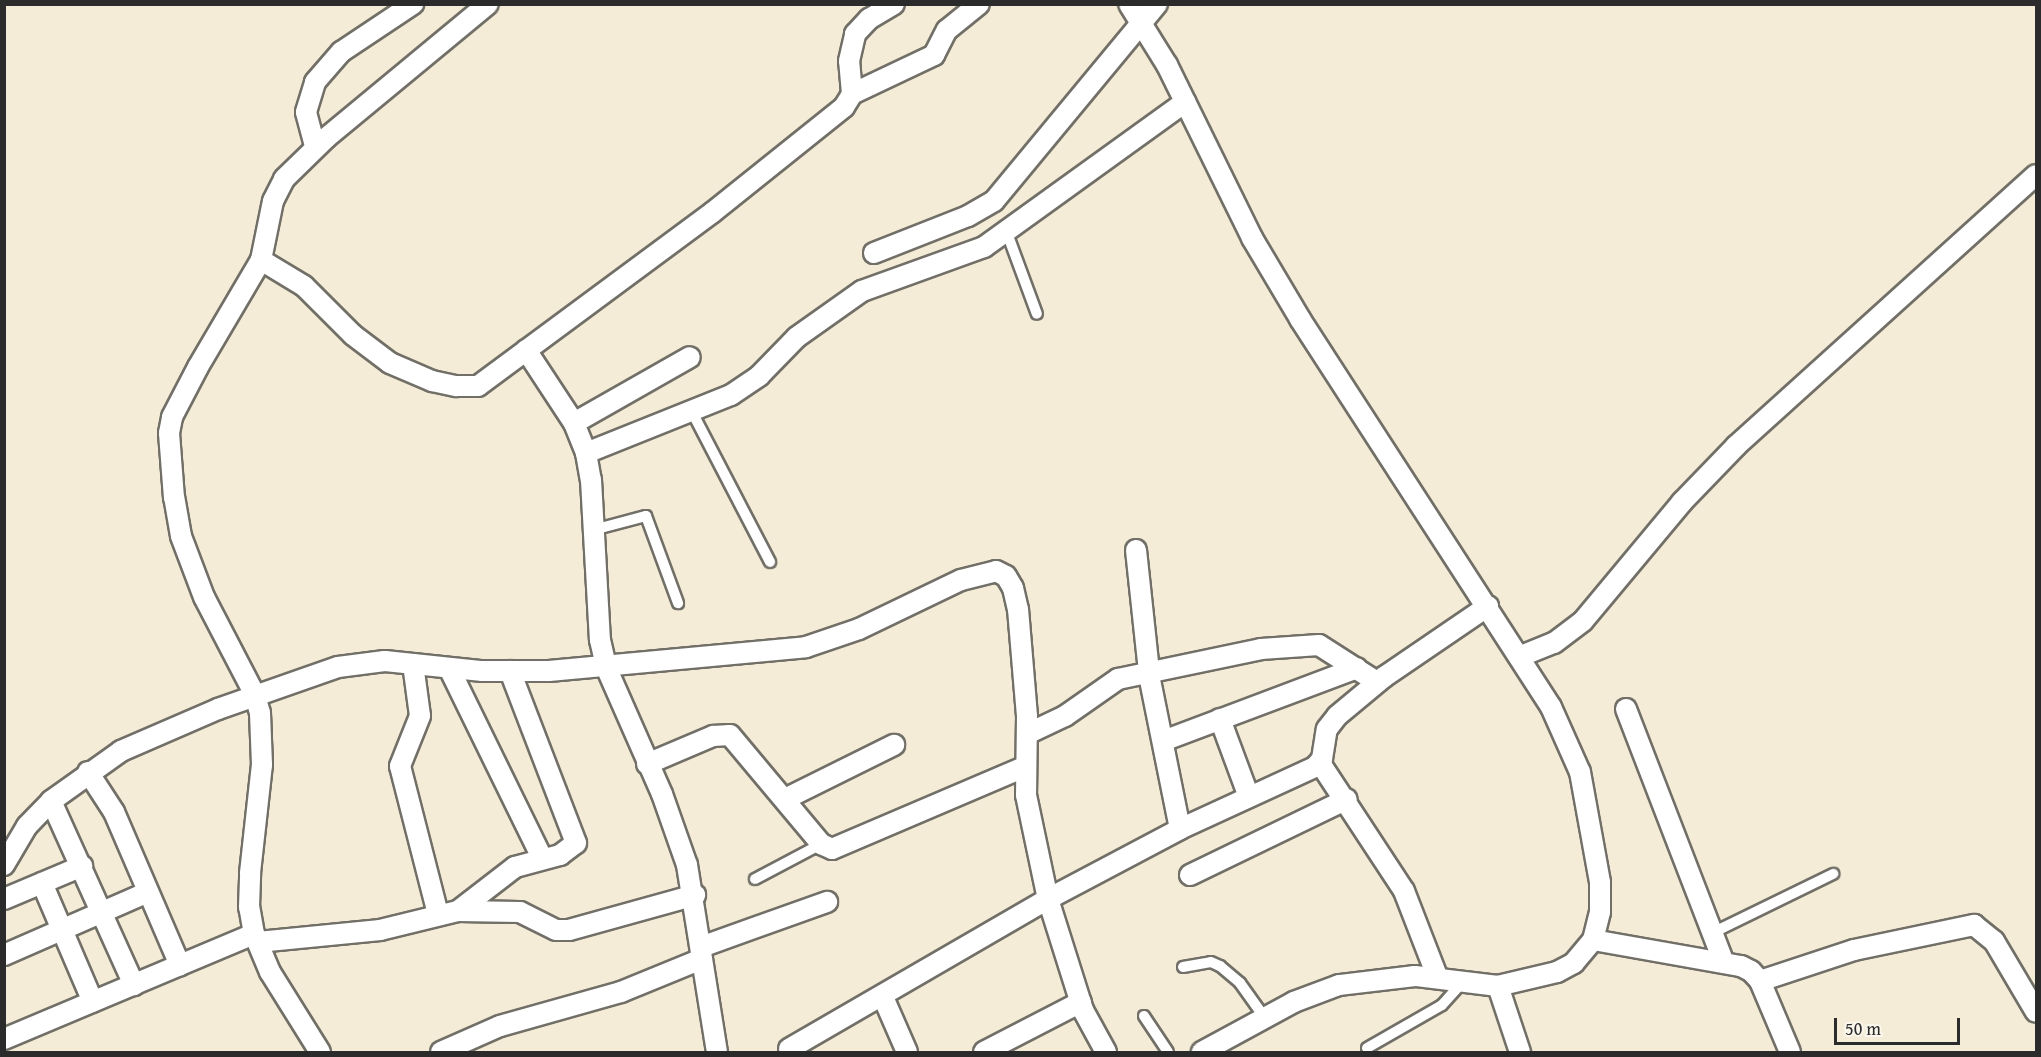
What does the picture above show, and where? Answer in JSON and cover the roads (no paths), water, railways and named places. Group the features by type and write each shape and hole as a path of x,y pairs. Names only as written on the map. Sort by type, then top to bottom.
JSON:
{"street":[{"path":"315,146 306,112 315,82 341,52 413,4"},
{"path":"852,94 849,61 855,34 869,19 894,4"},
{"path":"261,260 304,286 370,350 432,381 478,386 712,212 844,106 852,94 934,55 947,30 979,4"},
{"path":"1129,4 1185,102 1252,238 1300,319 1521,656 1569,742 1581,772 1600,882 1600,912 1593,940 1575,963 1557,972 1498,986 1437,976 1339,985 1265,1018 1202,1053"},
{"path":"874,253 968,216 994,201 1073,102 1142,26 1156,4"},
{"path":"320,1053 270,972 256,938 249,907 250,873 262,765 255,695 191,564 181,536 169,455 172,417 261,260 273,201 284,179 315,146 479,7"},
{"path":"586,453 692,412 750,383 797,337 862,291 896,276 960,258 1007,233 1185,102"},
{"path":"1521,656 1554,643 1583,621 1682,502 1736,446 2037,174"},
{"path":"526,350 574,423 586,453 597,615 606,667 675,827 694,895 717,1053"},
{"path":"574,423 690,357"},
{"path":"1136,549 1149,670 1180,829"},
{"path":"4,865 27,826 51,801 88,772 156,734 255,695 338,667 385,661 449,668 510,671 606,667 806,647 859,629 961,580 996,571 1006,576 1013,588 1018,609 1027,734 1024,767 1026,795 1048,899 1081,1002 1106,1053"},
{"path":"1320,763 1329,725 1377,682 1488,606"},
{"path":"1027,734 1065,716 1103,686 1149,670 1306,644 1332,651 1377,682"},
{"path":"413,664 420,716 400,766 438,914"},
{"path":"449,668 542,858"},
{"path":"1163,741 1357,668"},
{"path":"458,911 515,867 573,849 576,837 510,671"},
{"path":"1626,710 1724,963"},
{"path":"1220,719 1249,797"},
{"path":"647,764 723,733 738,743 821,844 840,849 1024,767"},
{"path":"785,799 894,745"},
{"path":"789,1049 883,997 1048,899 1180,829 1320,763"},
{"path":"1320,763 1347,799 1404,891 1437,976"},
{"path":"88,772 114,812 180,965"},
{"path":"1190,875 1347,799"},
{"path":"51,801 134,985"},
{"path":"4,899 82,866"},
{"path":"42,883 93,1002"},
{"path":"4,955 148,892"},
{"path":"4,1038 180,965 256,938 380,930 438,914 458,911 520,912 556,930 569,930 694,895"},
{"path":"441,1053 500,1026 621,992 701,953 826,903"},
{"path":"1760,981 1854,950 1974,925 1994,940 2037,1012"},
{"path":"1593,940 1741,966 1760,981 1790,1053"},
{"path":"1498,986 1520,1053"},
{"path":"883,997 903,1051"},
{"path":"984,1053 1081,1002"}],"lane":[{"path":"1007,233 1037,314"},
{"path":"692,412 770,562"},
{"path":"593,530 646,516 678,603"},
{"path":"755,879 821,844"},
{"path":"1712,933 1833,874"},
{"path":"1183,967 1211,962 1220,966 1240,983 1265,1018"},
{"path":"1367,1048 1442,1005 1463,982"},
{"path":"1144,1016 1168,1053"}]}
